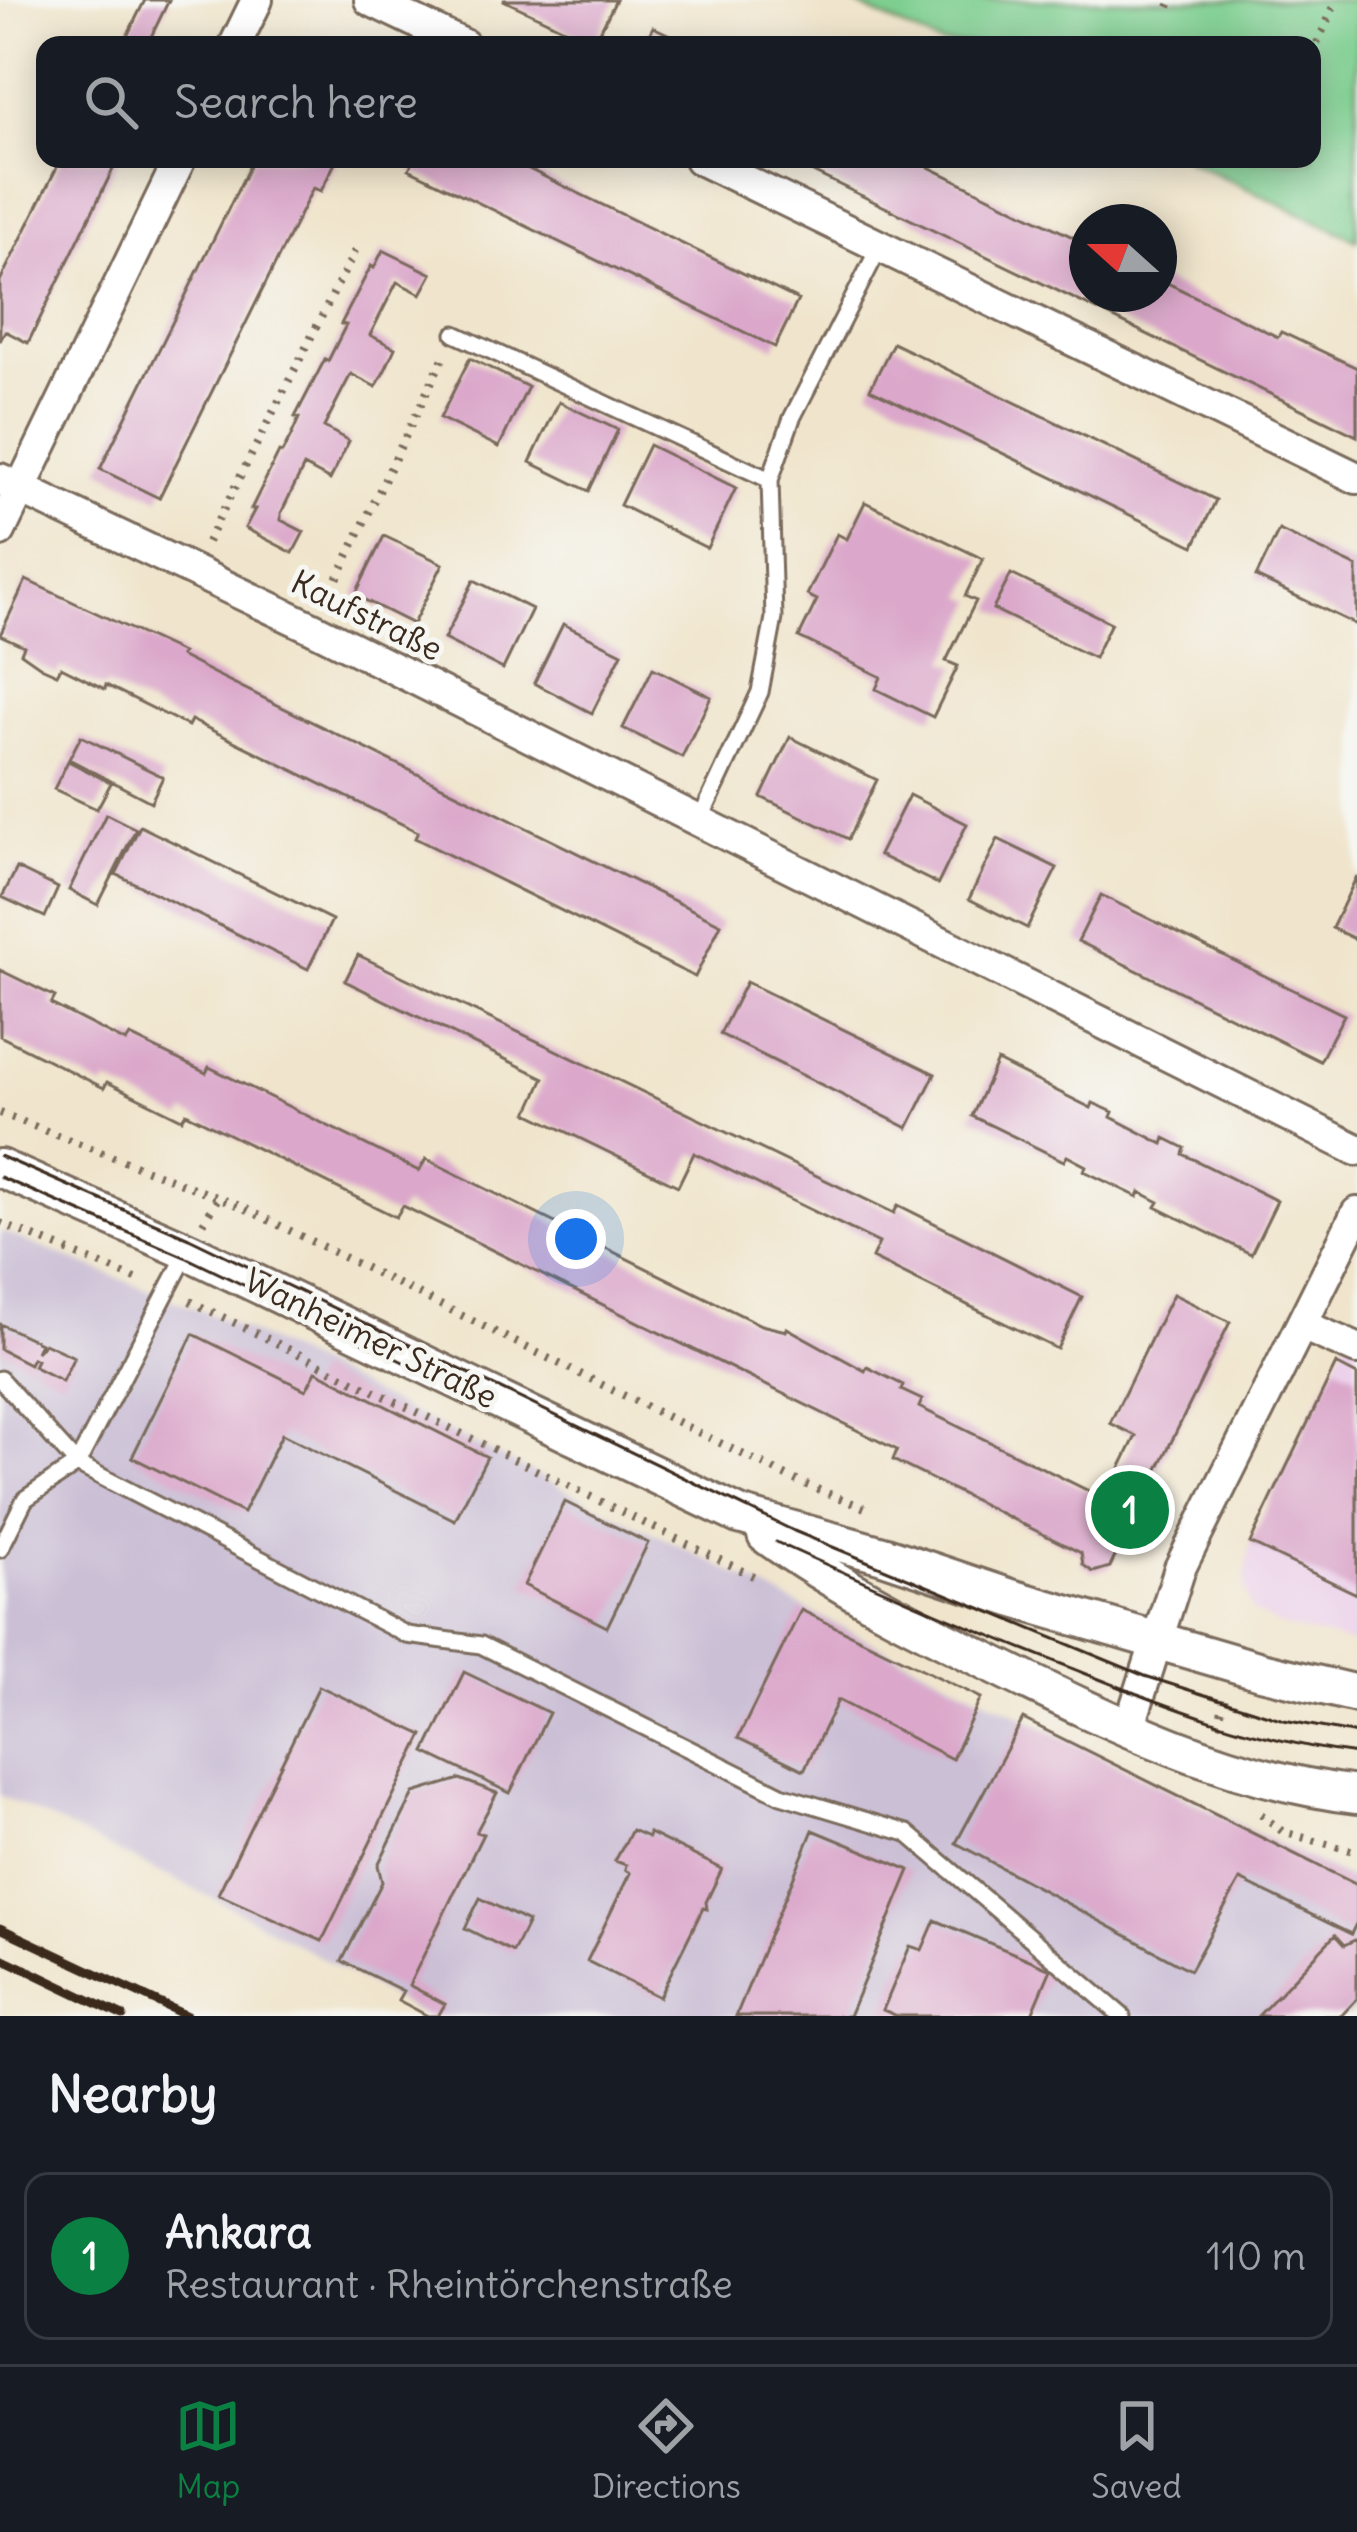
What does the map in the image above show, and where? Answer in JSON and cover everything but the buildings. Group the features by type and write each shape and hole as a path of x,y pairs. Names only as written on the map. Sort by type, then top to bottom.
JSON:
{"street":[{"path":"240,36 257,0"},
{"path":"370,0 445,36"},
{"path":"0,531 10,484 175,168"},
{"path":"719,168 1357,478"},
{"name":"Kaufstraße","path":"10,484 313,628 1357,1150"},
{"name":"Wanheimer Straße","path":"0,1168 188,1251 739,1515 886,1611 1128,1731 1299,1788 1357,1795"},
{"path":"1128,1731 1180,1568 1357,1213"},
{"path":"1302,1325 1357,1349"},
{"name":"Wanheimer Straße","path":"739,1515 1234,1663 1357,1694"}],"lane":[{"path":"700,820 760,692 774,618 770,480 792,418 880,245"},
{"path":"455,334 770,480"},
{"path":"0,1549 25,1499 76,1464 188,1251"},
{"path":"0,1379 76,1464 407,1635 481,1645 781,1795 907,1832 1122,2016"}],"path":[{"path":"1320,36 1337,0"},
{"path":"192,571 356,249"},
{"path":"313,628 455,334"},
{"path":"0,1112 240,1206 799,1482 881,1515"},
{"path":"0,1223 223,1315 765,1582"},
{"path":"1209,1760 1234,1663"},
{"path":"1256,1810 1283,1832 1357,1852"}],"shaded area":[{"path":"0,1231 227,1321 1357,1883 1357,2006 1347,2016 423,2016 233,1908 0,1795"},
{"path":"1351,1329 1357,1332 1357,1645 1281,1626 1252,1611 1244,1586 1250,1543"}],"green space":[{"path":"846,0 1357,0 1357,240 1204,168 1321,168 1321,36 923,36"}],"tram line":[{"path":"0,1156 189,1238 794,1531 1145,1676 1284,1720 1357,1734"},
{"path":"0,1177 185,1257 420,1370"},
{"path":"776,1542 961,1624 1178,1709 1248,1732 1357,1754"}],"railway":[{"path":"0,1928 187,2016"},
{"path":"0,1957 123,2016"}],"place":[{"name":"Ankara","path":"1130,1510"}]}
